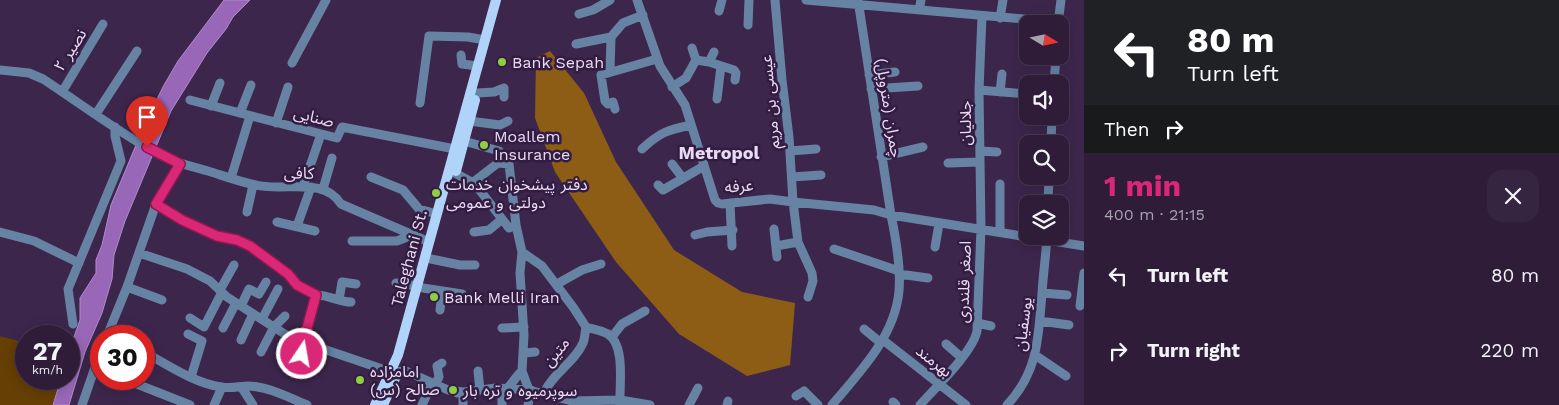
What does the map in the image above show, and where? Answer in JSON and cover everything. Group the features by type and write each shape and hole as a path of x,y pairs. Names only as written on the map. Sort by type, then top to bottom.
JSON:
{"main road":[{"name":"Taleghani St.","path":"420,287 431,259 455,173 478,66 496,0"},
{"name":"Taleghani St.","path":"375,405 404,357 429,242 470,121 503,0"},
{"name":"Taleghani St.","path":"383,405 395,372"}],"street":[{"path":"292,63 326,0"},
{"path":"579,14 593,10 610,0"},
{"name":"عرفه","path":"637,0 657,59 672,87 685,105 715,200 718,203 770,199 874,210 891,215"},
{"path":"719,11 722,0"},
{"path":"748,25 749,0"},
{"name":"عیسی بن مریم","path":"775,0 790,152 792,202"},
{"path":"806,0 858,3 1019,20"},
{"path":"919,10 921,0"},
{"path":"1000,18 1003,0"},
{"path":"1059,15 1061,0"},
{"name":"چمران (متروپل)","path":"832,405 882,342 896,310 899,291 899,273 891,215 858,3"},
{"path":"576,44 611,37 623,23 642,15"},
{"name":"جلالیان","path":"981,229 980,90 982,16"},
{"name":"نصیر ۲","path":"62,92 103,24"},
{"path":"420,103 429,36 468,37 485,40"},
{"path":"610,72 611,37"},
{"path":"672,87 686,78 696,60 692,48"},
{"path":"96,114 138,51"},
{"path":"709,62 714,52"},
{"path":"461,55 462,64 478,66"},
{"path":"615,109 613,102 608,104 605,101 602,74 657,59"},
{"path":"696,60 709,62 736,71 735,80"},
{"path":"718,99 721,66"},
{"name":"کافی","path":"0,70 29,73 43,80 134,140 159,155 180,164 270,188 307,187 323,189 336,196 341,204 429,242"},
{"path":"869,75 895,72"},
{"path":"1000,92 1002,74"},
{"path":"211,106 220,83"},
{"path":"240,113 251,85"},
{"path":"871,89 918,86"},
{"path":"276,122 288,87"},
{"path":"477,93 494,92 504,88 504,97"},
{"path":"980,90 1019,93"},
{"name":"صنایی","path":"190,100 337,138 342,128 460,147"},
{"path":"231,178 250,116"},
{"path":"470,121 500,125 508,122"},
{"path":"642,149 653,138 664,132 691,124"},
{"path":"73,324 68,289 121,161 115,136 115,127"},
{"path":"298,226 321,134"},
{"path":"460,147 499,151 498,163"},
{"path":"881,157 923,147"},
{"path":"790,152 816,148"},
{"path":"980,151 997,152"},
{"path":"323,189 332,158"},
{"path":"948,163 980,162"},
{"path":"472,182 498,163 509,164 516,225 522,252 520,273 524,327 522,371 530,390 528,405"},
{"path":"112,325 156,204 180,164"},
{"path":"672,164 682,178"},
{"path":"658,185 663,190 704,166"},
{"path":"455,173 472,182 508,228 516,225"},
{"path":"792,177 821,175"},
{"path":"371,177 403,190 419,209 437,214"},
{"path":"1000,184 1000,232"},
{"path":"246,212 253,185"},
{"path":"792,202 798,242 812,273 813,281 808,297"},
{"path":"730,203 733,230 732,246"},
{"path":"156,204 182,220 217,236 237,240 250,246 288,274 297,285 316,295 325,295 342,302 352,302"},
{"path":"891,215 939,224 1019,234"},
{"path":"474,232 489,230 501,220"},
{"path":"277,222 315,231"},
{"path":"935,247 939,224"},
{"path":"774,229 777,256"},
{"name":"اصغر قلندری","path":"962,358 976,335 978,323 981,229"},
{"path":"694,235 733,230"},
{"path":"0,232 34,241 79,262"},
{"path":"352,242 397,241 412,235"},
{"path":"776,246 798,242"},
{"path":"1069,243 1084,246"},
{"name":"یوسفیان","path":"1007,405 1023,384 1033,363 1039,339 1046,245"},
{"path":"834,250 899,273 928,278"},
{"path":"522,252 542,266 574,307 586,327 599,330 612,337 616,342 621,383 620,403"},
{"path":"139,253 187,269 210,281 253,314 291,338 433,386 445,395 480,390 530,390 576,403 650,405"},
{"path":"431,259 460,265 475,265"},
{"path":"557,284 582,270 601,264"},
{"path":"190,318 204,326 234,265"},
{"path":"1080,306 1084,273"},
{"path":"222,328 249,289 259,294 266,282"},
{"path":"339,300 342,282 356,284"},
{"path":"396,283 462,294"},
{"path":"127,287 162,300"},
{"path":"262,319 278,289"},
{"path":"440,310 442,292"},
{"path":"1042,293 1067,295"},
{"path":"297,364 305,344 316,295"},
{"path":"612,337 622,324 645,311"},
{"path":"241,340 253,314"},
{"path":"261,352 274,327 285,316"},
{"path":"1040,321 1069,324"},
{"path":"978,323 991,326"},
{"path":"502,328 524,327"},
{"name":"متین","path":"544,393 548,385 583,343 586,327"},
{"name":"بهرمند","path":"864,329 966,405"},
{"path":"188,334 202,341 191,377"},
{"path":"920,405 962,358 946,344"},
{"path":"524,353 535,352"},
{"path":"1035,355 1066,376"},
{"path":"155,358 191,377 222,387 242,388 248,386 272,391 307,405"},
{"path":"422,405 438,377 437,366 442,363"},
{"path":"478,371 480,390"},
{"path":"502,405 502,393 509,389 514,378 522,371"},
{"path":"82,405 90,386"},
{"path":"214,405 222,387"},
{"path":"242,388 253,405"},
{"path":"689,405 698,388"},
{"path":"152,390 190,405"},
{"path":"796,396 804,391 818,405"},
{"path":"463,392 463,405"}],"shaded area":[{"path":"224,0 250,0 233,17 207,53 171,111 125,221 114,255 112,279 102,313 97,325 90,325 90,341 80,369 80,325 78,325 80,298 96,273 96,260 102,245 111,205 146,121 178,61"},
{"path":"550,51 584,93 616,162 674,250 742,292 795,303 790,365 747,376 679,334 616,262 555,172 535,118 536,58"},
{"path":"0,336 15,340 15,390 58,390 53,405 0,405"},
{"path":"58,390 74,390 69,405 53,405"}],"place":[{"name":"Bank Sepah","path":"502,62"},
{"name":"Moallem Insurance","path":"484,145"},
{"name":"دفتر پیشخوان خدمات دولتی و عمومی","path":"436,193"},
{"name":"Bank Melli Iran","path":"434,297"},
{"name":"امامزاده صالح (س)","path":"360,380"},
{"name":"سوپرمیوه و تره بار","path":"453,390"}],"district":[{"name":"Metropol","path":"719,152"}],"route":[{"path":"147,147 159,155 180,164 156,204 182,220 217,236 237,240 250,246 288,274 297,285 316,295 303,343 306,344 302,354"}]}
